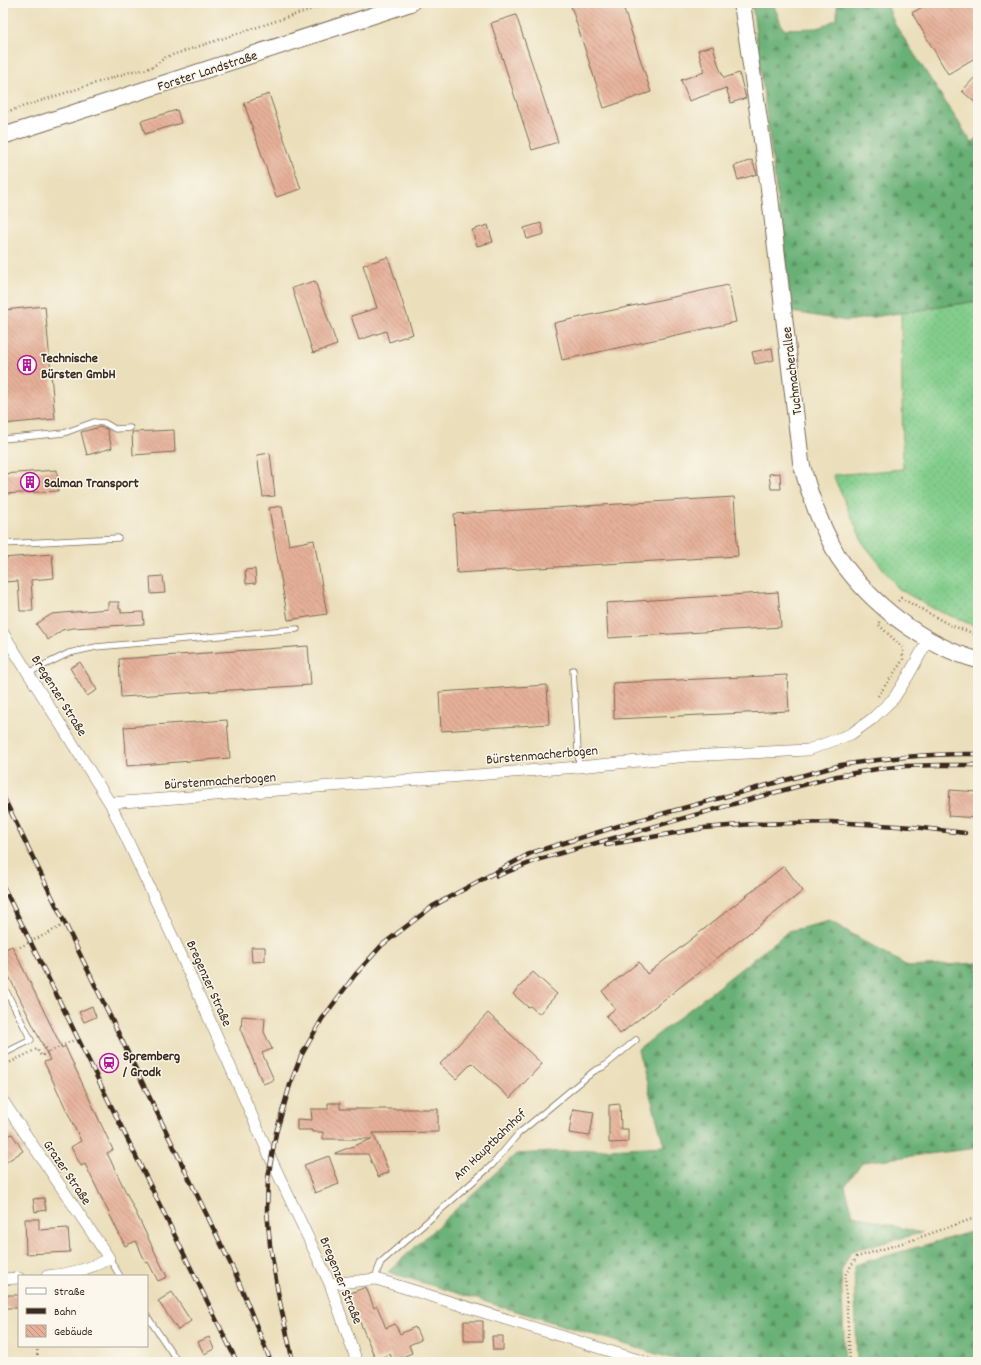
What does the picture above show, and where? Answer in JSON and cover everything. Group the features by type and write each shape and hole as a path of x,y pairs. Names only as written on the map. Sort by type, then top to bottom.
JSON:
{"street":[{"name":"Forster Landstraße","path":"3,136 412,3"},
{"name":"Tuchmacherallee","path":"742,3 770,188 803,470 808,491 821,525 838,557 858,581 880,603 928,640 959,655 978,660"},
{"name":"Bregenzer Straße","path":"3,633 110,803 182,957 271,1159 330,1284 357,1362"},
{"name":"Bürstenmacherbogen","path":"110,803 579,767 688,756 808,750 851,734 872,719 894,698 928,640"},
{"name":"Grazer Straße","path":"3,1101 109,1258"},
{"path":"56,1275 66,1274 98,1265 109,1258"},
{"path":"3,1279 18,1278"},
{"path":"330,1284 376,1279 645,1362"}],"lane":[{"path":"3,439 64,433 94,422 105,423 115,429 130,428"},
{"path":"3,544 118,538"},
{"path":"28,673 69,653 96,647 297,629"},
{"path":"573,670 579,767"},
{"path":"3,984 31,1040 3,1054"},
{"name":"Am Hauptbahnhof","path":"376,1279 381,1262 492,1165 518,1134 594,1071 603,1067 636,1040"},
{"path":"109,1258 119,1275"},
{"path":"148,1317 178,1362"}],"path":[{"path":"3,113 133,71 154,67 166,57 330,3"},
{"path":"876,700 903,660 903,648 878,624 901,598 950,625 978,635"},
{"path":"20,947 62,926"},
{"path":"3,1066 37,1049 41,1056 74,1040"},
{"path":"44,1044 48,1052"},
{"path":"850,1362 845,1275 857,1257 978,1217"},
{"path":"37,1347 38,1362"}],"green space":[{"path":"752,3 773,3 783,29 818,28 837,19 837,3 887,3 894,23 972,143 978,137 978,301 847,321 792,312"},
{"path":"978,301 978,627 934,609 899,589 863,543 833,475 903,469 901,313"},
{"path":"830,921 909,967 978,963 978,1148 862,1162 845,1186 853,1215 921,1233 851,1251 841,1272 845,1362 683,1362 388,1272 516,1154 664,1146 638,1050 789,931"},
{"path":"978,1230 978,1362 857,1362 854,1265"}],"building":[{"path":"570,3 622,3 651,92 604,108"},
{"path":"929,3 974,3 978,9 978,56 948,74 912,13"},
{"path":"516,15 558,142 532,150 491,23"},
{"path":"713,46 724,78 739,73 746,98 731,103 726,88 689,101 681,80 704,72 698,50"},
{"path":"978,74 978,105 962,91"},
{"path":"269,94 301,189 276,197 244,103"},
{"path":"177,110 181,123 145,134 141,121"},
{"path":"752,160 757,174 738,180 734,166"},
{"path":"541,223 544,234 527,239 524,228"},
{"path":"488,225 493,242 477,246 472,230"},
{"path":"388,257 413,334 389,342 386,331 359,340 351,316 377,308 363,265"},
{"path":"315,281 337,345 313,353 292,288"},
{"path":"728,285 736,322 562,360 554,323"},
{"name":"Technische Bürsten GmbH","path":"45,306 55,419 3,424 3,310"},
{"path":"772,348 774,360 755,364 752,352"},
{"path":"100,427 107,429 112,448 87,455 81,432"},
{"path":"174,430 175,452 133,455 132,432"},
{"path":"270,453 275,496 263,497 257,455"},
{"name":"Salman Transport","path":"57,470 58,491 3,494 3,474"},
{"path":"780,473 781,489 771,489 769,474"},
{"path":"734,497 738,556 457,573 454,514"},
{"path":"282,506 289,545 314,540 327,614 288,620 269,508"},
{"path":"52,554 54,578 31,580 33,611 20,611 18,581 3,582 3,558"},
{"path":"255,569 256,583 246,584 245,570"},
{"path":"163,576 165,593 151,594 150,577"},
{"path":"778,592 781,627 608,638 606,603"},
{"path":"108,602 119,602 119,609 121,609 121,613 143,612 144,624 73,628 62,630 48,640 36,624 52,614 108,609"},
{"path":"308,646 311,685 121,697 119,659"},
{"path":"80,662 97,690 87,696 70,668"},
{"path":"787,675 789,711 614,719 613,683"},
{"path":"547,685 549,724 441,731 439,692"},
{"path":"227,720 230,758 127,766 124,727"},
{"path":"950,790 978,792 978,818 948,816"},
{"path":"784,866 803,891 620,1034 606,1016 615,1009 602,991 639,962 647,974"},
{"path":"12,946 62,1048 65,1046 113,1150 107,1153 167,1277 158,1281 148,1262 146,1263 136,1241 125,1246 85,1164 81,1166 71,1147 81,1141 44,1062 50,1060 3,964 3,950"},
{"path":"251,947 265,947 265,961 252,962"},
{"path":"533,972 557,994 539,1014 513,994"},
{"path":"92,1006 96,1017 84,1022 79,1012"},
{"path":"488,1013 542,1064 510,1098 472,1063 456,1079 440,1064"},
{"path":"242,1016 265,1018 264,1032 272,1049 262,1053 274,1080 263,1084 241,1031"},
{"path":"328,1103 340,1103 340,1109 438,1109 438,1132 373,1133 389,1172 378,1177 368,1154 335,1154 372,1139 323,1139 323,1132 297,1130 297,1119 312,1120 311,1109 328,1109"},
{"path":"620,1104 621,1129 628,1129 628,1142 609,1143 609,1105"},
{"path":"573,1109 594,1112 590,1136 569,1133"},
{"path":"12,1134 23,1151 3,1164 3,1139"},
{"path":"329,1156 339,1184 315,1193 304,1165"},
{"path":"44,1198 46,1210 35,1212 33,1199"},
{"path":"25,1219 39,1219 39,1230 68,1228 70,1252 26,1254"},
{"path":"366,1287 374,1308 377,1306 386,1328 395,1324 400,1334 415,1327 421,1340 409,1345 412,1353 393,1361 390,1354 376,1360 348,1294"},
{"path":"172,1292 191,1321 178,1330 158,1301"},
{"path":"3,1295 18,1295 18,1308 3,1308"},
{"path":"464,1321 483,1321 483,1341 464,1341"},
{"path":"492,1336 503,1336 503,1350 493,1350"},
{"path":"209,1337 214,1349 204,1354 198,1342"}],"railway":[{"path":"293,1362 279,1298 270,1245 267,1210 268,1178 276,1133 290,1085 301,1056 322,1019 355,975 382,945 433,906 531,853 625,824 841,765 909,756 978,754"},
{"path":"497,876 540,859 837,776 906,766 978,765"},
{"path":"3,796 236,1275 271,1362"},
{"path":"606,845 704,828 753,824 832,822 913,827 965,833"},
{"path":"3,886 237,1362"}],"place":[{"name":"Technische Bürsten GmbH","path":"27,365"},
{"name":"Salman Transport","path":"30,482"},
{"name":"Spremberg / Grodk","path":"109,1063"}]}
